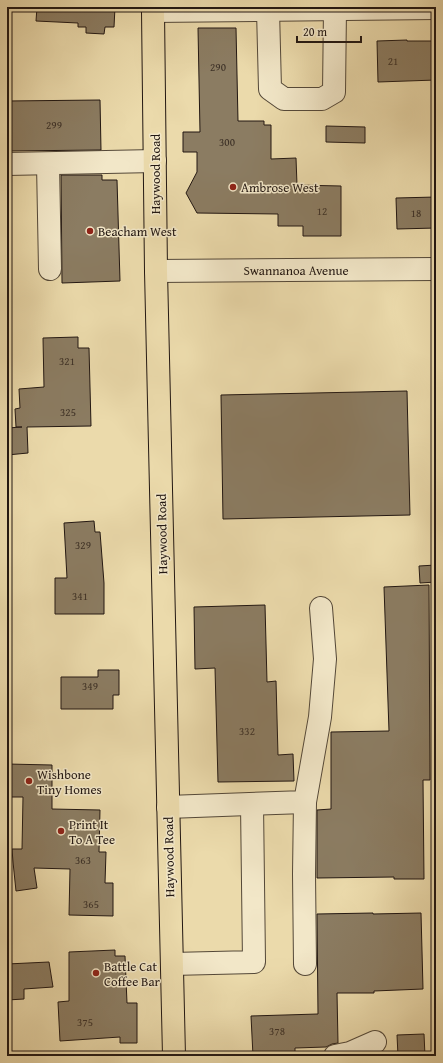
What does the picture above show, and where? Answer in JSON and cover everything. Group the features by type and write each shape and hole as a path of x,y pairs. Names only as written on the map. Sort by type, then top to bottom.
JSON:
{"main road":[{"name":"Haywood Road","path":"153,8 156,271 174,1056"}],"street":[{"path":"153,8 268,10 436,8"},
{"path":"268,10 270,89 284,99 322,100 334,92 335,9"},
{"path":"7,164 155,161"},
{"path":"48,164 50,269"},
{"name":"Swannanoa Avenue","path":"156,271 436,269"},
{"path":"305,964 305,802 320,717 325,659 321,608"},
{"path":"168,807 305,802"},
{"path":"172,964 254,962 252,804"},
{"path":"335,1056 350,1053 375,1042"}],"building":[{"path":"37,7 115,7 114,27 105,27 104,34 86,33 86,27 78,27 78,23 36,21"},
{"path":"198,28 236,28 238,121 264,121 264,125 271,125 271,159 296,158 297,185 341,186 341,236 303,236 303,226 278,226 278,214 197,213 186,193 197,172 197,152 183,152 183,132 200,132"},
{"path":"377,41 436,41 436,80 378,82"},
{"path":"100,100 101,150 7,151 7,101"},
{"path":"326,126 365,127 365,143 326,142"},
{"name":"Beacham West","path":"61,175 102,175 102,180 117,180 120,281 62,283"},
{"path":"436,197 436,228 397,229 396,198"},
{"path":"78,337 78,348 89,348 91,426 27,427 28,453 7,455 7,428 22,427 16,427 15,409 20,408 19,389 44,387 43,338"},
{"path":"407,391 410,515 223,519 221,395"},
{"path":"94,521 95,532 100,532 104,583 104,614 55,614 55,578 67,578 64,523"},
{"path":"436,565 436,582 420,583 419,566"},
{"path":"429,585 430,780 423,780 424,879 394,879 394,877 317,878 317,810 331,809 331,732 389,731 384,587"},
{"path":"265,605 267,682 276,681 278,755 293,754 294,781 218,782 215,668 195,669 194,607"},
{"path":"98,670 119,670 119,695 113,695 113,709 61,709 61,677 98,677"},
{"path":"7,764 52,765 52,809 100,810 99,852 106,852 105,883 113,883 113,916 69,915 70,869 34,868 37,888 16,891 12,849 22,849 23,797 7,797"},
{"path":"421,913 423,989 374,991 374,993 337,993 338,1043 326,1047 295,1048 295,1055 253,1056 251,1016 318,1014 317,914"},
{"path":"115,950 115,956 125,956 127,1003 137,1003 137,1043 120,1043 120,1037 60,1041 58,1002 69,1001 69,952"},
{"path":"49,962 53,987 24,989 24,999 7,1000 7,964"},
{"path":"424,1034 425,1056 398,1056 397,1035"}],"place":[{"name":"Ambrose West","path":"233,187"},
{"name":"Beacham West","path":"90,231"},
{"name":"Wishbone Tiny Homes","path":"29,781"},
{"name":"Print It To A Tee","path":"61,831"},
{"name":"Battle Cat Coffee Bar","path":"96,973"}]}
